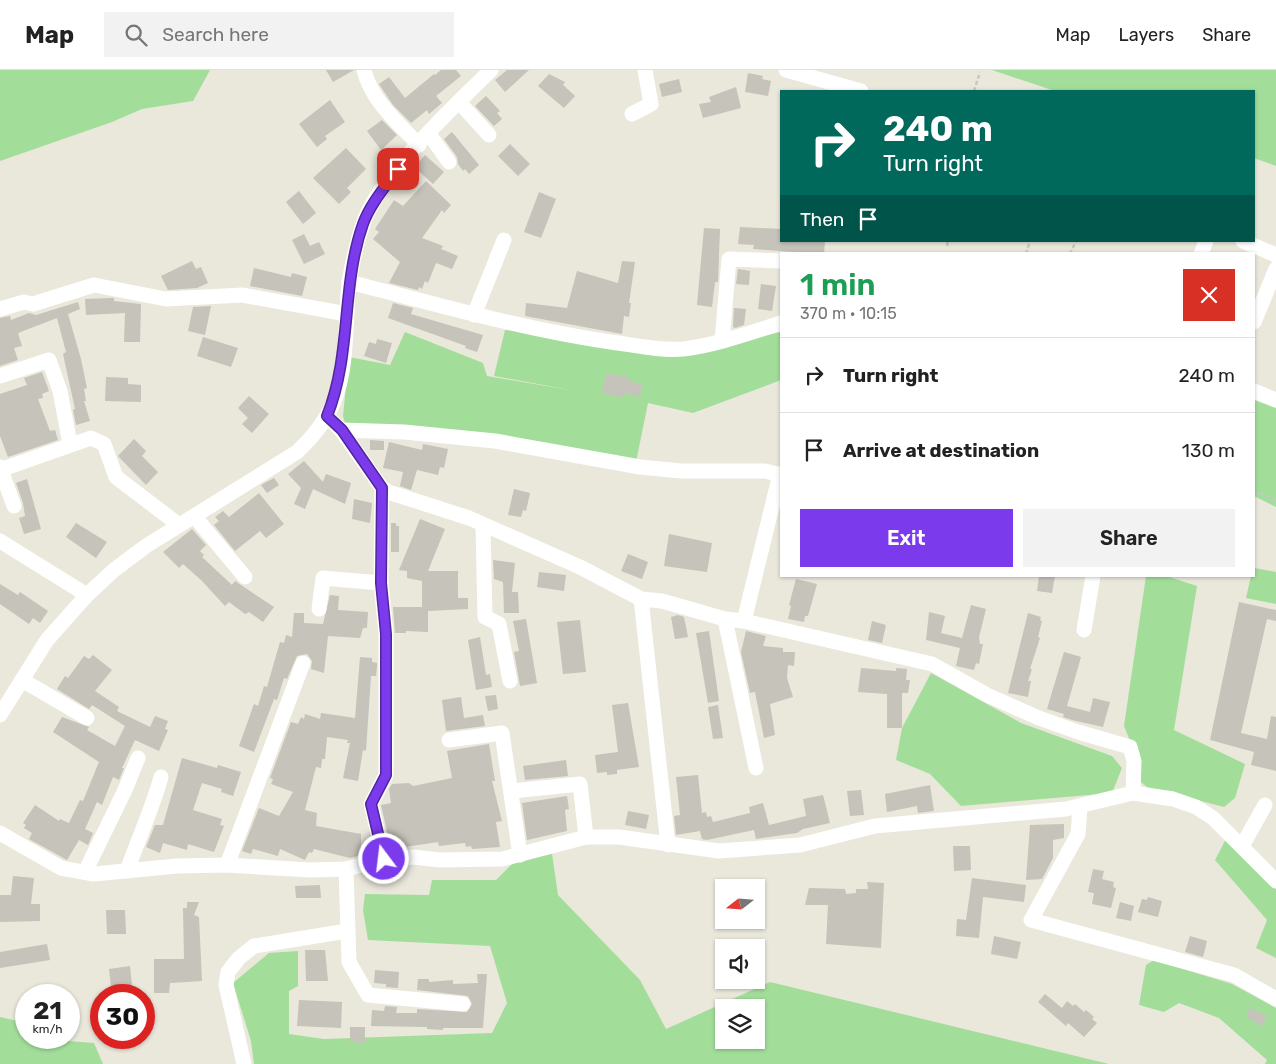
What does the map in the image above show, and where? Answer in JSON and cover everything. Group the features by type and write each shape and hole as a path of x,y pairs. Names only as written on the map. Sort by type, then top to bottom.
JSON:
{"street":[{"path":"364,70 367,83 387,111 419,145"},
{"path":"0,715 47,640 87,595 146,546 297,452 313,436 327,416 341,376 349,282 363,223 381,192 419,145 491,70"},
{"path":"632,114 651,104 645,70"},
{"path":"786,70 821,86 853,90"},
{"path":"459,102 489,135"},
{"path":"429,134 449,162"},
{"path":"474,315 504,240"},
{"path":"1246,242 1276,254"},
{"path":"722,341 729,259 780,261"},
{"path":"1255,320 1276,269"},
{"path":"349,282 474,315 569,336 652,347 680,349 722,341 780,323"},
{"path":"0,309 24,302 33,304 94,286 166,299 242,295 347,314"},
{"path":"0,376 50,360 60,390 70,444"},
{"path":"1255,391 1276,400"},
{"path":"327,416 342,430 382,488 407,500 469,518 580,567 641,599 662,602 725,619 744,620 932,664 987,695 1039,718 1130,747 1134,760 1133,793"},
{"path":"342,430 404,432 495,441 640,467 680,471 765,471 780,475 744,620"},
{"path":"14,506 0,469 91,438 104,444 116,477 179,525"},
{"path":"382,488 381,583 386,634 386,775 371,804 384,859"},
{"path":"195,517 245,577"},
{"path":"483,525 485,617 499,624 510,681"},
{"path":"0,541 87,595"},
{"path":"1084,630 1093,577"},
{"path":"319,609 323,578 381,583"},
{"path":"641,599 668,845"},
{"path":"725,619 756,768"},
{"path":"227,865 303,663"},
{"path":"22,680 87,718"},
{"path":"449,740 502,733 512,790 520,855"},
{"path":"85,872 125,790 138,758"},
{"path":"127,871 138,838 151,813 161,777"},
{"path":"512,790 580,784 586,837"},
{"path":"0,833 61,868 94,874 177,866 227,865 310,870 346,869 384,859 413,857 440,860 502,859 586,837 619,837 719,851 800,845 875,826 1080,807 1133,793 1173,799 1196,808 1213,818 1276,881"},
{"path":"1242,846 1265,805"},
{"path":"1080,807 1078,834 1031,920 1234,975 1276,999"},
{"path":"346,869 349,962 368,995 464,1004"},
{"path":"244,1064 226,984 228,972 239,958 254,946 347,931"}],"path":[{"path":"974,90 980,72"},
{"path":"947,246 948,242"},
{"path":"1255,493 1262,493 1276,501"}],"green space":[{"path":"0,70 210,70 193,101 142,109 112,122 0,161"},
{"path":"992,70 1276,70 1276,166 1255,158 1255,90 1052,90"},
{"path":"505,330 698,346 780,332 780,380 693,413 648,403 636,462 345,423 343,416 349,357 390,365 405,332 483,363 487,376 576,391 494,376"},
{"path":"1255,400 1276,408 1276,507 1255,496"},
{"path":"1255,568 1276,572 1276,604 1246,598 1251,577 1255,577"},
{"path":"1146,577 1169,577 1197,586 1174,730 1245,764 1235,798 1224,807 1147,787 1137,779 1138,760 1124,726"},
{"path":"931,673 1021,723 1112,756 1122,768 1112,793 961,806 930,774 896,760 902,728"},
{"path":"1226,839 1276,889 1276,958 1256,948 1267,920 1215,860"},
{"path":"552,853 558,895 640,980 666,1029 715,1007 715,1049 765,1049 765,999 732,999 755,989 765,989 765,984 770,982 1109,1064 254,1064 251,1041 233,983 269,953 298,951 298,986 289,991 289,1034 324,1039 492,1033 507,1003 490,946 368,940 363,910 365,894 429,895 432,880 496,880 513,863"},
{"path":"1154,960 1232,984 1276,1008 1276,1064 1265,1064 1267,1060 1219,1018 1179,1003 1164,1012 1139,1005 1146,965"},
{"path":"0,1017 15,1020 15,1049 80,1049 80,1042 90,1043 90,1049 97,1049 103,1064 0,1064"}],"building":[{"path":"326,70 354,70 333,82"},
{"path":"441,70 456,70 461,76 436,96 442,103 429,114 427,110 411,123 393,105 379,84 389,77 405,98"},
{"path":"507,70 529,70 505,92 495,80"},
{"path":"748,73 763,76 762,79 771,81 768,96 745,92"},
{"path":"549,74 565,82 563,85 575,96 564,108 538,86"},
{"path":"679,79 682,92 662,97 659,84"},
{"path":"736,87 741,108 703,118 699,104 711,102 709,97"},
{"path":"486,96 500,111 497,113 502,119 494,126 475,106"},
{"path":"330,100 345,122 325,136 327,139 317,147 299,124"},
{"path":"382,120 397,135 381,150 367,131"},
{"path":"452,132 479,165 469,174 465,169 463,171 458,164 457,157 444,139"},
{"path":"510,144 530,164 518,176 498,156"},
{"path":"346,148 366,169 347,188 351,192 339,204 313,178"},
{"path":"425,155 444,172 433,184 414,167"},
{"path":"426,181 451,205 444,213 442,210 422,238 443,246 441,249 458,256 452,269 436,263 428,283 425,281 422,289 419,287 418,290 389,283 400,262 373,239 379,232 375,229 394,200 403,206"},
{"path":"299,191 316,213 303,224 286,202"},
{"path":"539,192 556,199 541,238 524,232"},
{"path":"740,227 780,229 780,242 825,242 824,252 753,249 754,245 738,244"},
{"path":"704,228 720,229 718,282 715,282 712,307 697,305"},
{"path":"304,234 310,246 319,242 325,254 304,264 292,240"},
{"path":"192,261 196,269 201,267 208,283 197,288 168,290 161,276"},
{"path":"622,261 635,262 629,303 631,303 629,317 624,316 622,334 525,316 526,303 567,308 577,271 618,283"},
{"path":"254,268 291,277 292,273 307,277 302,296 250,286"},
{"path":"738,269 750,271 749,285 736,284"},
{"path":"761,284 776,286 772,311 758,309"},
{"path":"114,298 114,301 141,304 140,342 124,342 125,313 86,315 85,299"},
{"path":"78,302 80,309 68,314 87,388 84,389 86,401 84,401 90,421 76,425 73,410 75,409 63,354 66,352 57,318 18,333 22,346 14,348 18,360 0,366 0,318 10,316 11,320 29,313 36,315"},
{"path":"393,303 413,308 411,314 483,335 477,352 465,348 466,346 388,318"},
{"path":"211,306 205,335 188,331 193,307"},
{"path":"734,308 746,309 744,325 735,328 733,327"},
{"path":"203,337 238,348 231,367 197,356"},
{"path":"377,339 392,343 386,363 364,356 369,342 376,344"},
{"path":"42,372 49,391 42,394 43,398 38,399 50,431 55,430 58,440 8,457 0,436 0,394 27,385 24,378"},
{"path":"606,374 628,376 627,380 642,384 640,397 625,393 624,398 602,393"},
{"path":"106,377 128,378 128,384 141,385 141,402 105,401"},
{"path":"249,396 269,414 252,433 242,424 248,418 238,408"},
{"path":"134,439 146,451 142,456 158,472 146,485 118,456"},
{"path":"370,440 384,441 384,450 370,450"},
{"path":"389,442 422,450 423,444 448,449 444,468 440,467 438,475 417,470 411,490 400,486 403,472 383,468"},
{"path":"304,461 323,482 326,474 351,483 345,504 313,489 305,509 294,504 301,488 288,474"},
{"path":"274,478 279,485 267,493 261,485"},
{"path":"27,479 41,529 24,534 19,518 25,516 23,503 16,483"},
{"path":"514,489 530,493 526,511 523,510 521,517 508,515"},
{"path":"259,493 284,524 266,538 260,531 235,551 214,525 219,521 215,517 223,511 229,517"},
{"path":"354,499 372,503 370,523 352,519"},
{"path":"420,519 445,529 428,571 458,571 458,598 468,598 468,609 428,611 428,632 406,631 406,633 395,633 393,607 422,607 422,581 407,578 407,571 399,570"},
{"path":"76,523 107,542 96,558 66,537"},
{"path":"391,523 396,523 396,526 399,526 399,552 391,552"},
{"path":"192,529 206,545 200,551 204,555 202,557 232,585 235,581 274,607 263,622 249,612 245,614 229,602 225,606 183,564 179,568 163,552"},
{"path":"669,534 712,543 707,572 664,566"},
{"path":"628,554 648,562 642,579 621,571"},
{"path":"493,560 515,563 512,592 518,592 519,613 504,613 503,582 494,579"},
{"path":"539,572 566,575 564,591 537,587"},
{"path":"1039,577 1055,577 1052,593 1037,591"},
{"path":"796,579 817,584 808,616 805,616 804,622 788,619 791,606 789,605"},
{"path":"0,584 18,595 20,592 48,611 40,623 33,618 29,624 0,604"},
{"path":"330,595 339,596 338,610 368,612 367,628 363,628 360,638 328,636 324,673 311,669 312,661 307,654 297,656 287,679 284,678 277,700 274,699 254,752 239,746 254,704 258,706 264,686 267,687 280,642 284,643 286,635 292,637 294,613 304,613 304,623 323,624"},
{"path":"1239,602 1276,610 1276,621 1267,619 1241,733 1267,739 1271,716 1276,717 1276,771 1251,765 1254,752 1210,740"},
{"path":"971,605 986,609 979,637 980,644 983,644 979,664 976,663 974,670 956,666 960,648 926,640 929,612 945,616 941,633 962,638"},
{"path":"1028,613 1041,617 1040,620 1042,621 1038,637 1040,638 1030,669 1032,669 1028,681 1031,681 1028,697 1008,693"},
{"path":"678,615 684,617 688,637 675,639 671,617"},
{"path":"526,619 537,683 520,686 514,652 519,651 513,621"},
{"path":"580,620 586,672 563,674 557,622"},
{"path":"872,621 886,625 882,643 868,640"},
{"path":"709,631 719,701 708,703 696,633"},
{"path":"746,631 766,636 763,646 783,648 783,652 795,652 794,666 788,665 787,678 793,697 770,704 775,735 764,738 755,692 750,693 741,652"},
{"path":"480,637 486,675 490,674 492,687 476,690 468,640"},
{"path":"1064,652 1081,657 1067,706 1090,712 1093,698 1110,702 1103,727 1072,720 1063,717 1064,714 1047,709"},
{"path":"93,655 112,670 95,691 119,707 117,711 150,727 155,716 168,721 165,729 168,730 159,751 135,740 122,768 124,768 119,780 113,777 102,805 97,802 85,829 93,833 88,845 79,840 67,860 29,839 32,833 24,828 26,825 23,823 35,805 59,821 60,819 69,823 80,800 83,801 99,762 53,732 62,717 89,727 87,730 115,746 125,726 92,705 89,709 57,689 65,676 68,678 84,656 89,659"},
{"path":"360,657 372,658 372,662 377,663 377,666 376,676 371,676 366,751 363,750 358,781 343,778 350,743 347,743 348,740 327,737 325,759 322,759 321,768 316,767 305,810 317,813 316,826 361,834 361,855 350,858 314,849 312,853 309,852 305,860 280,849 278,856 253,849 251,854 242,851 259,808 279,816 293,792 271,784 273,779 270,778 291,722 298,724 301,717 304,719 305,714 320,719 321,713 355,718"},
{"path":"861,668 896,671 896,668 907,669 906,680 910,680 908,693 902,693 902,728 887,728 887,694 858,692"},
{"path":"496,695 498,709 488,711 485,696"},
{"path":"461,697 464,718 483,715 485,726 446,731 442,700"},
{"path":"628,703 639,767 617,770 617,774 597,773 595,755 618,752 612,705"},
{"path":"718,705 723,738 713,739 708,707"},
{"path":"489,744 495,781 492,781 502,821 496,822 500,847 472,849 471,846 466,847 465,843 439,846 438,842 391,849 381,805 391,803 389,789 392,784 409,783 413,786 452,778 447,751"},
{"path":"182,758 217,768 218,765 241,772 233,796 221,792 222,789 202,783 193,810 222,819 220,825 224,826 214,852 188,844 187,850 163,843 160,853 146,847 155,825 163,825"},
{"path":"566,760 568,776 525,780 523,766"},
{"path":"698,775 702,813 706,812 707,817 711,816 713,822 750,813 749,807 763,803 769,825 806,816 803,799 823,795 830,823 803,829 797,833 756,839 754,830 707,840 702,839 700,831 676,835 674,816 680,815 676,777"},
{"path":"930,785 934,811 918,813 917,806 887,812 885,794"},
{"path":"861,790 864,815 850,816 847,791"},
{"path":"567,796 569,809 565,810 567,831 527,840 522,803"},
{"path":"628,811 649,815 646,829 625,825"},
{"path":"1064,824 1064,838 1053,840 1053,858 1042,879 1026,880 1030,825"},
{"path":"953,846 970,846 971,870 954,871"},
{"path":"1093,869 1104,871 1102,879 1114,882 1113,887 1116,888 1111,908 1092,904 1094,893 1088,892"},
{"path":"13,876 34,878 31,904 40,904 40,921 0,922 0,895 11,895"},
{"path":"972,878 1026,885 1024,902 983,897 979,938 956,936 957,919 966,920"},
{"path":"867,882 884,883 881,948 826,944 828,905 805,905 809,888 845,889 846,894 856,893 856,889 868,889"},
{"path":"320,885 321,898 296,898 295,886"},
{"path":"1148,897 1162,901 1158,917 1138,912 1142,899 1147,900"},
{"path":"187,902 199,902 194,915 199,917 202,981 170,983 169,993 155,993 154,959 184,959 183,908 187,908"},
{"path":"1120,902 1134,906 1131,921 1116,918"},
{"path":"106,910 125,910 126,934 107,934"},
{"path":"994,936 1021,942 1017,959 991,954"},
{"path":"1190,936 1207,941 1203,957 1185,952"},
{"path":"47,944 50,960 0,968 0,952"},
{"path":"305,950 325,950 328,981 306,981"},
{"path":"130,966 132,984 111,984 109,969"},
{"path":"375,970 399,972 398,988 374,983"},
{"path":"477,974 487,974 483,1028 443,1028 443,1030 427,1029 427,1027 371,1026 372,1010 384,1011 385,1006 397,1007 396,1013 417,1013 417,1009 467,1012 472,1004 468,996 417,990 418,979 429,979 429,982 453,980 453,984 478,983"},
{"path":"1045,994 1062,1008 1067,1001 1073,1006 1075,1004 1084,1012 1086,1010 1094,1017 1092,1019 1097,1023 1084,1037 1068,1023 1066,1026 1038,1002"},
{"path":"299,1000 342,1002 341,1028 297,1026"},
{"path":"1250,1008 1267,1016 1262,1026 1246,1017"},
{"path":"350,1027 365,1027 365,1043 350,1042"}],"route":[{"path":"384,859 371,804 386,775 386,634 381,583 382,488 342,430 327,416 341,376 349,282 363,223 381,192 398,169"}]}
